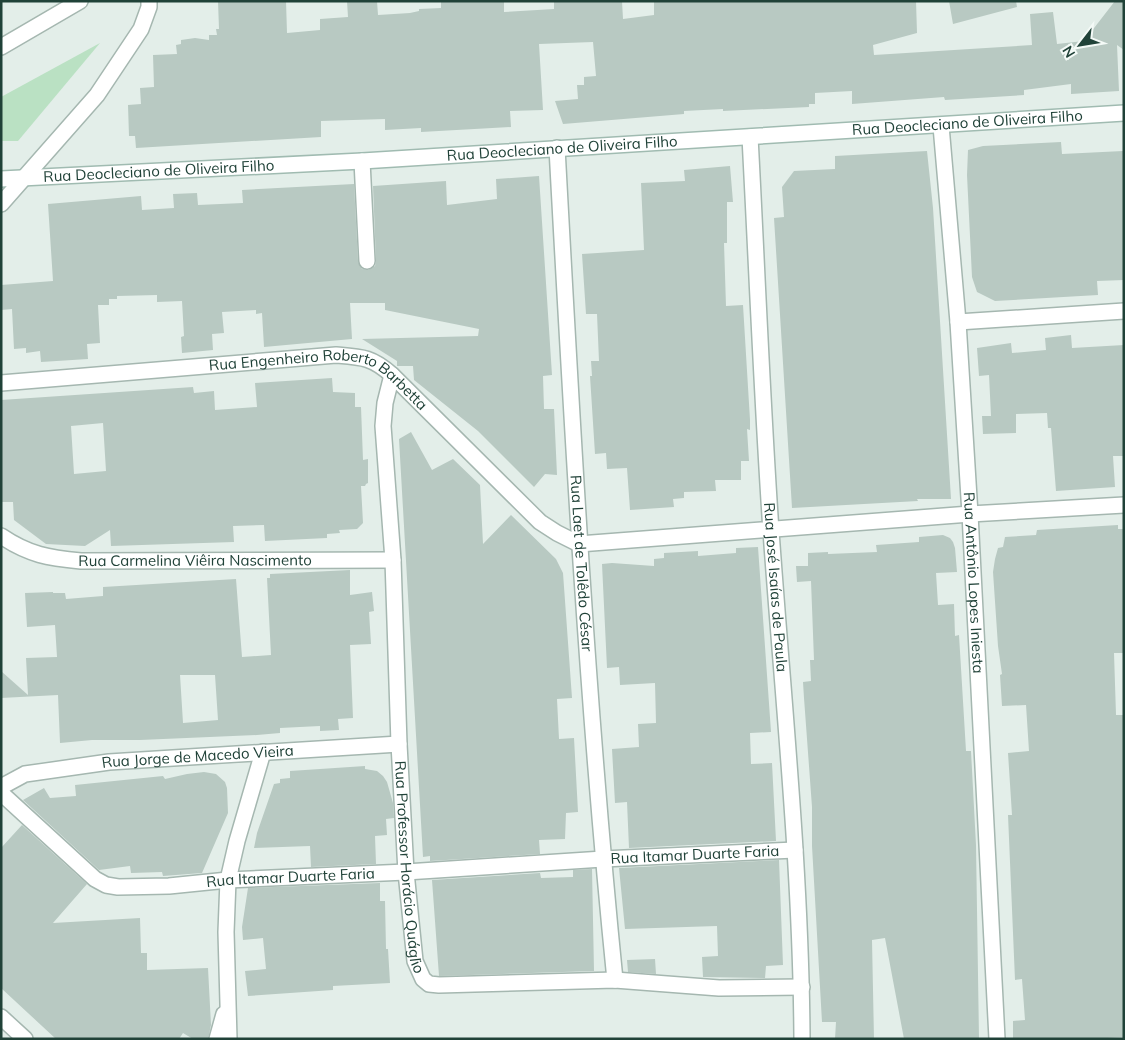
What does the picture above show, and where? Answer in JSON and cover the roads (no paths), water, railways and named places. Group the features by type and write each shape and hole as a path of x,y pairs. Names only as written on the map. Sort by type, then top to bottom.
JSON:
{"street":[{"path":"1,47 80,1"},
{"path":"1,204 97,95 141,29 149,7 149,1"},
{"name":"Rua Deocleciano de Oliveira Filho","path":"1,179 362,161 1124,113"},
{"name":"Rua Antônio Lopes Iniesta","path":"940,126 958,322 998,1039"},
{"name":"Rua José Isaías de Paula","path":"750,137 771,529 795,850 802,987 802,1039"},
{"name":"Rua Laet de Tolêdo César","path":"557,148 579,544 603,859 615,980"},
{"path":"362,161 368,261"},
{"path":"958,322 1124,311"},
{"name":"Rua Engenheiro Roberto Barbetta","path":"1,384 336,354 367,358 379,364 392,375 540,522 579,544"},
{"name":"Rua Professor Horácio Quáglio","path":"392,375 385,403 383,426 393,560 399,744 406,872 415,961 423,979 430,984 439,985 615,980 718,988 802,987"},
{"path":"579,544 970,514 1124,505"},
{"name":"Rua Carmelina Viêira Nascimento","path":"1,536 15,545 47,558 81,560 393,560"},
{"name":"Rua Jorge de Macedo Vieira","path":"1,787 25,774 110,762 399,744"},
{"path":"229,1039 227,1002 228,880 237,841 263,752"},
{"name":"Rua Itamar Duarte Faria","path":"1,794 95,879 106,885 118,887 169,886 228,880 795,850"},
{"path":"217,1039 227,1002"},
{"path":"1,1017 25,1039"}]}
